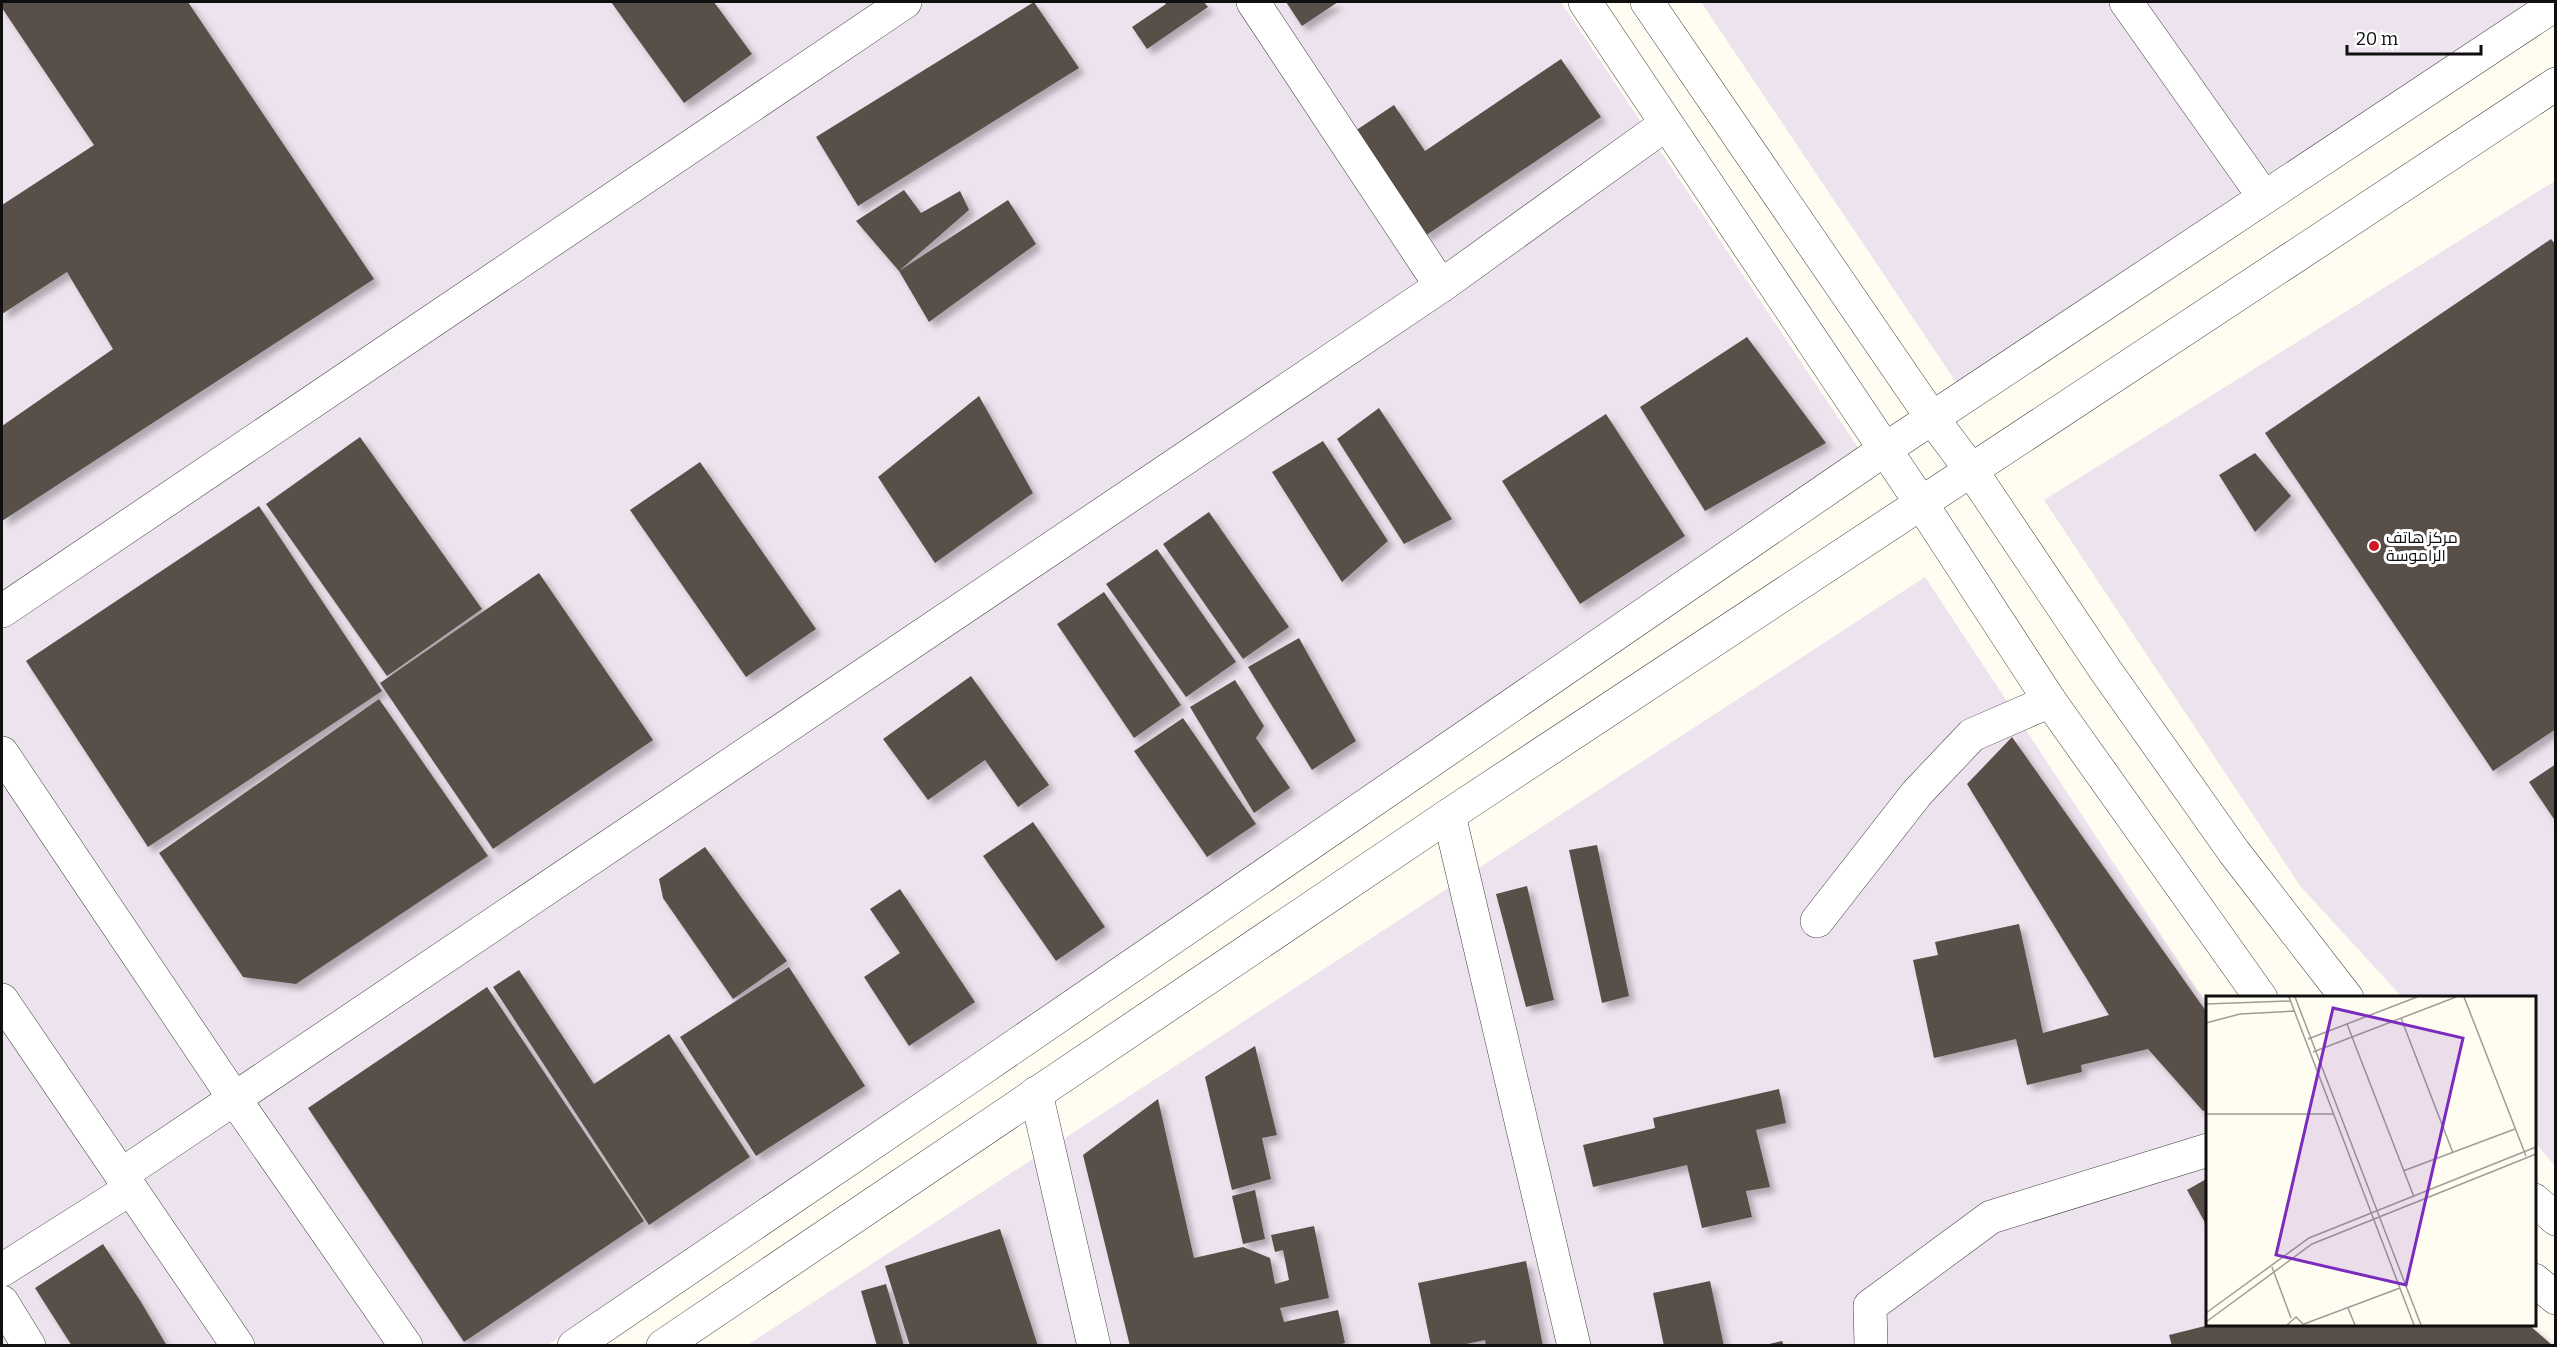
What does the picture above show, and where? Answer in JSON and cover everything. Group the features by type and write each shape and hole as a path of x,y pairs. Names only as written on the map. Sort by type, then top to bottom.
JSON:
{"street":[{"path":"2,611 905,2"},
{"path":"1253,2 1441,286"},
{"path":"1585,2 1921,503 2050,701 2260,996"},
{"path":"1647,2 1932,418 1971,470 2106,670 2234,852 2345,996"},
{"path":"2127,2 2264,197"},
{"path":"574,1346 984,1068 1884,450 2556,4"},
{"path":"663,1346 1449,815 2556,84"},
{"path":"2,1270 126,1182 234,1098 1441,286 1666,124"},
{"path":"1817,921 1917,793 1972,735 2050,701"},
{"path":"2,753 234,1098 406,1346"},
{"path":"1449,815 1574,1346"},
{"path":"2,1000 238,1346"},
{"path":"1036,1093 1094,1346"},
{"path":"1870,1346 1870,1306 1990,1217 2206,1151"},
{"path":"2536,1201 2556,1218"},
{"path":"2536,1281 2556,1298"},
{"path":"2,1302 29,1346"}],"shaded area":[{"path":"2,2 1561,2 1865,458 548,1345 2,1346"},
{"path":"1701,2 2549,2 1966,397"},
{"path":"2555,181 2555,1166 2536,1144 2536,996 2401,996 2301,887 2044,500"},
{"path":"1925,577 2206,1001 2206,1326 2529,1326 2553,1345 746,1346"}],"building":[{"path":"2,2 188,2 374,279 2,521 2,426 113,349 67,272 2,314 2,205 94,145 2,8"},
{"path":"611,2 714,2 752,54 684,103"},
{"path":"1034,2 1079,68 858,206 816,137"},
{"path":"1164,2 1204,2 1208,7 1147,49 1132,27 1166,4"},
{"path":"1286,2 1338,2 1302,26"},
{"path":"1561,59 1601,117 1425,236 1355,131 1394,105 1425,151"},
{"path":"904,190 921,213 960,191 969,210 899,271 856,221"},
{"path":"1008,200 1036,244 929,322 899,271"},
{"path":"2551,239 2556,245 2556,729 2493,771 2265,433"},
{"path":"1747,337 1826,443 1705,511 1640,407"},
{"path":"979,396 1033,493 935,563 878,477"},
{"path":"1379,408 1452,519 1404,544 1337,439"},
{"path":"1606,414 1685,536 1580,604 1502,481"},
{"path":"360,437 482,609 387,676 266,504"},
{"path":"1323,441 1388,541 1342,582 1272,472"},
{"path":"2255,453 2291,496 2255,532 2219,475"},
{"path":"700,462 816,629 746,677 630,510"},
{"path":"259,506 382,691 148,847 26,661"},
{"path":"1209,512 1289,627 1243,659 1163,544"},
{"path":"1157,549 1236,662 1186,697 1106,584"},
{"path":"539,573 653,740 493,849 380,683"},
{"path":"1104,592 1181,705 1134,738 1057,624"},
{"path":"1299,638 1356,741 1312,770 1248,667"},
{"path":"971,676 1049,785 1018,807 985,760 928,800 883,739"},
{"path":"1235,680 1264,726 1256,738 1290,788 1254,813 1190,707"},
{"path":"379,699 488,856 296,984 243,977 159,853"},
{"path":"1183,718 1256,824 1207,857 1134,751"},
{"path":"2012,737 2206,1011 2206,1110 2203,1111 2148,1049 2081,1065 2082,1072 2027,1085 2016,1039 1934,1058 1913,960 1938,955 1935,942 2019,924 2043,1033 2109,1015 1967,784"},
{"path":"2556,764 2556,822 2529,782"},
{"path":"1033,822 1105,927 1056,961 983,856"},
{"path":"1597,845 1629,996 1602,1003 1569,850"},
{"path":"705,847 787,961 733,999 663,898 659,879"},
{"path":"1527,886 1554,1000 1526,1007 1496,894"},
{"path":"900,889 975,1002 909,1046 864,977 900,953 870,909"},
{"path":"789,967 865,1086 756,1156 680,1037"},
{"path":"519,970 594,1084 669,1034 750,1157 649,1225 493,987"},
{"path":"487,987 644,1221 464,1342 308,1108"},
{"path":"1255,1046 1277,1135 1262,1138 1271,1179 1232,1190 1205,1077"},
{"path":"1779,1089 1786,1123 1756,1130 1770,1187 1746,1191 1752,1217 1702,1228 1687,1165 1593,1187 1583,1145 1655,1128 1653,1118"},
{"path":"1158,1099 1194,1258 1243,1247 1270,1258 1275,1284 1289,1280 1283,1250 1275,1252 1271,1235 1314,1226 1329,1298 1280,1308 1284,1322 1338,1310 1345,1343 1335,1346 1130,1346 1083,1155"},
{"path":"2206,1179 2206,1224 2187,1190"},
{"path":"1255,1190 1265,1239 1243,1244 1232,1196"},
{"path":"1000,1229 1038,1346 910,1346 885,1266"},
{"path":"103,1244 167,1346 72,1346 35,1288"},
{"path":"1526,1261 1543,1346 1486,1346 1485,1340 1457,1346 1431,1346 1418,1283"},
{"path":"1710,1281 1724,1346 1664,1346 1653,1293"},
{"path":"886,1284 904,1346 877,1346 861,1291"},
{"path":"2206,1326 2530,1326 2553,1346 2172,1346 2169,1335"},
{"path":"1782,1341 1784,1346 1765,1346 1765,1345"}],"place":[{"name":"مركز هاتف الراموسة","path":"2374,546"}]}
